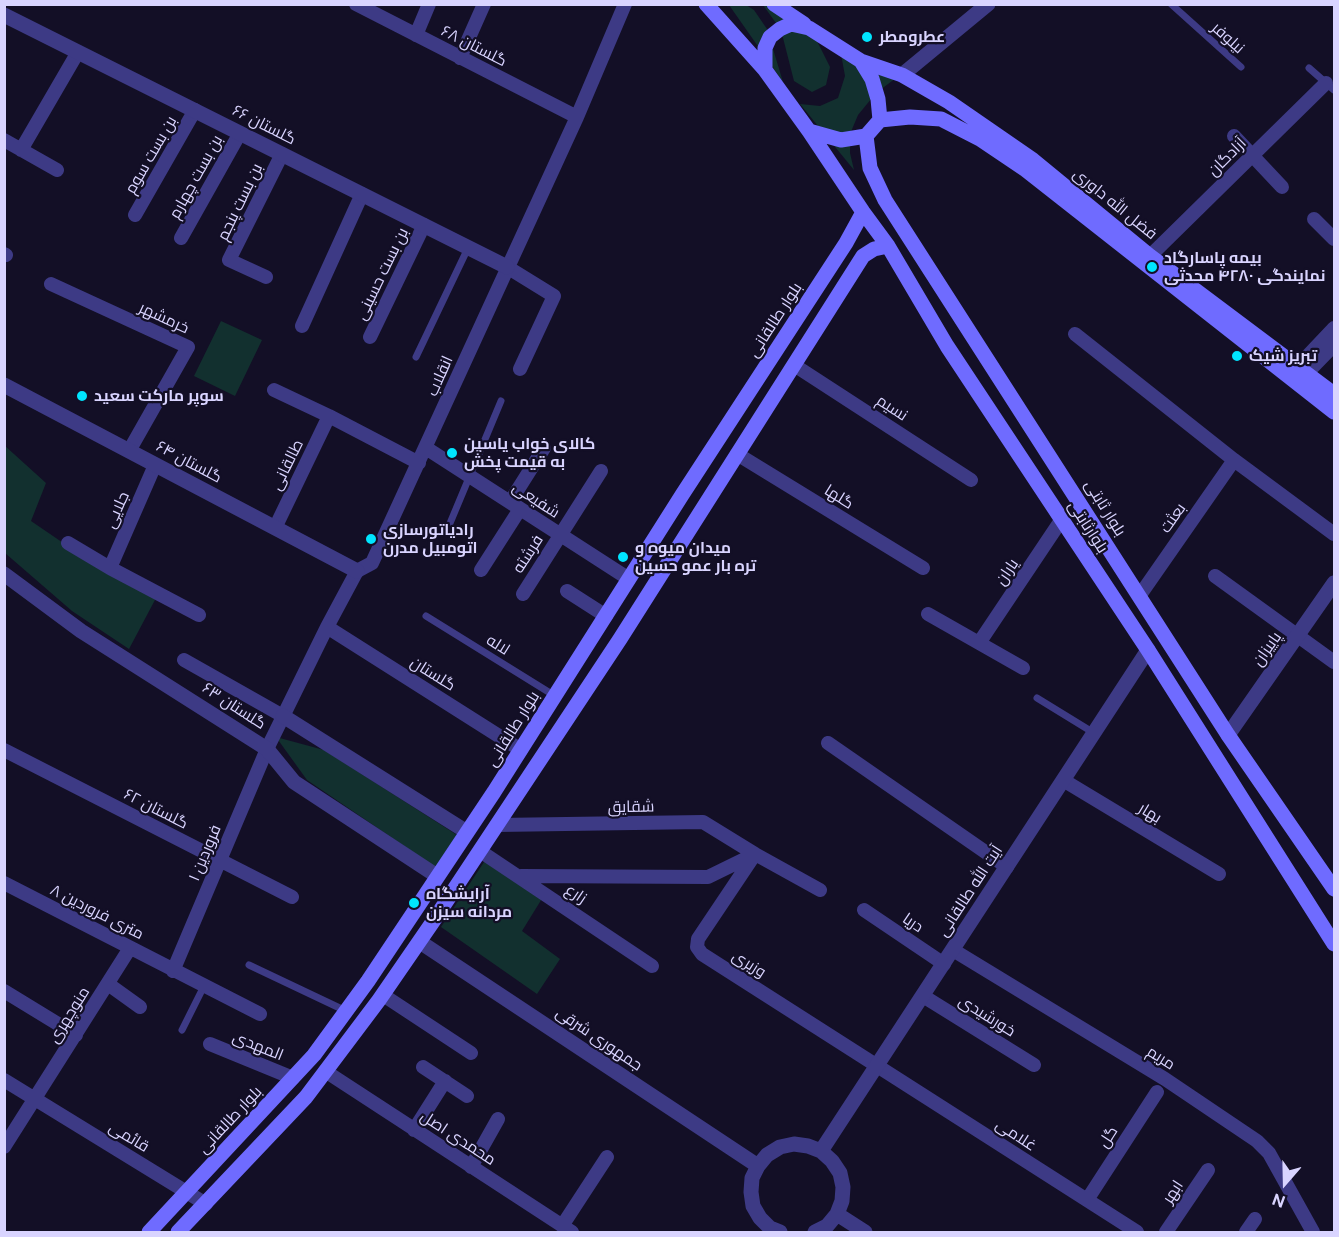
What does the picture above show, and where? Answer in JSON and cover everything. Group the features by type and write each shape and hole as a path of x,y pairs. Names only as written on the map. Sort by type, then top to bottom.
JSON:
{"main road":[{"path":"706,4 765,70 809,131 841,140 866,136 880,120 878,99 872,79 861,61 774,4"},
{"path":"765,70 765,48 770,37 791,24 809,28"},
{"name":"فضل الله داوری","path":"861,61 902,75 949,102 1033,160 1150,256 1335,394"},
{"name":"فضل الله داوری","path":"880,120 910,117 941,119 980,139 1026,170 1335,412"},
{"name":"بلوارثابتی","path":"809,131 888,246 947,346 1148,650 1335,944"},
{"name":"بلوار ثابتی","path":"866,136 870,168 885,200 1228,735 1335,889"},
{"name":"بلوار طالقانی","path":"149,1233 314,1055 346,1011 521,750 846,243 863,212"},
{"path":"846,243 859,244 863,256"},
{"path":"178,1233 306,1097 383,995 620,639 863,256 874,249 888,246"},
{"path":"1052,504 1064,500 1072,490"},
{"path":"1062,519 1070,510 1083,509"},
{"path":"1311,909 1335,936"}],"street":[{"name":"گلستان ۶۸","path":"356,4 577,117"},
{"path":"416,35 429,4"},
{"path":"460,58 484,4"},
{"name":"انقلاب","path":"267,749 357,571 372,563 577,117 625,4"},
{"path":"902,75 980,7"},
{"name":"گلستان ۶۶","path":"5,15 507,267"},
{"path":"21,150 78,52"},
{"name":"آزادگان","path":"1150,256 1252,156 1330,86"},
{"name":"بن بست سوم","path":"135,215 195,111"},
{"name":"بن بست چهارم","path":"181,238 240,133"},
{"path":"1234,136 1282,187"},
{"path":"4,140 57,170"},
{"name":"بن بست پنجم","path":"266,277 229,260 282,154"},
{"path":"302,326 362,194"},
{"path":"1314,219 1335,239"},
{"name":"بن بست حسینی","path":"370,337 424,225"},
{"path":"507,267 554,296 520,369"},
{"name":"خرمشهر","path":"51,284 188,347 129,451"},
{"path":"1302,370 1335,328"},
{"path":"1075,334 1233,460 1335,534"},
{"path":"1302,370 1335,345"},
{"name":"نسیم","path":"794,365 971,480"},
{"name":"گلستان ۶۴","path":"4,385 357,571"},
{"path":"274,390 419,463"},
{"name":"طالقانی","path":"274,528 329,416"},
{"name":"شفیعی","path":"426,448 629,579"},
{"path":"481,570 544,448"},
{"name":"گلها","path":"737,454 923,568"},
{"name":"بعثت","path":"1140,595 1233,460"},
{"name":"جلایی","path":"110,568 155,465"},
{"name":"فرشته","path":"523,594 601,471"},
{"name":"یاران","path":"980,643 1062,519"},
{"path":"68,543 199,615"},
{"name":"گلستان ۶۳","path":"4,574 81,631 267,749 294,782 437,876"},
{"path":"1215,576 1335,662"},
{"name":"پاییزان","path":"1228,735 1335,583"},
{"path":"567,591 606,616"},
{"path":"928,614 1023,668"},
{"name":"گلستان","path":"327,627 521,750"},
{"name":"آیت الله طالقانی","path":"821,1151 1148,650"},
{"name":"گلستان ۶۳","path":"184,660 283,716 467,832"},
{"path":"828,742 1007,867"},
{"name":"فروردین ۱","path":"173,971 267,749"},
{"name":"گلستان ۶۲","path":"4,750 292,897"},
{"name":"بهار","path":"1064,780 1219,874"},
{"name":"شقایق","path":"497,825 703,822 820,890"},
{"name":"زارع","path":"480,851 521,876 652,966"},
{"path":"521,876 708,877 755,854"},
{"name":"وزیری","path":"755,854 698,939 697,947 702,954 878,1065"},
{"name":"۸ متری فروردین","path":"4,883 260,1014"},
{"name":"دریا","path":"864,910 944,964"},
{"name":"جمهوری شرقی","path":"420,942 758,1166"},
{"name":"منوچهری","path":"4,1147 130,948"},
{"name":"مریم","path":"953,950 1165,1079 1257,1141 1269,1153 1313,1233"},
{"path":"108,984 140,1006"},
{"path":"4,992 76,1035"},
{"path":"383,995 471,1053"},
{"name":"خورشیدی","path":"923,996 1034,1065"},
{"name":"المهدی","path":"210,1044 293,1078"},
{"name":"غلامی","path":"878,1065 1137,1233"},
{"path":"423,1067 466,1096"},
{"name":"محمدی اصل","path":"325,1071 567,1229"},
{"name":"قائمی","path":"4,1080 206,1204"},
{"path":"414,1130 445,1081"},
{"name":"گل","path":"1086,1200 1157,1092"},
{"path":"471,1167 498,1119"},
{"path":"772,1231 753,1206 752,1178 767,1155 780,1147 794,1144 821,1151 840,1173 843,1194 837,1214 827,1226 815,1233"},
{"path":"567,1229 607,1157"},
{"name":"ابهر","path":"1166,1233 1208,1170"},
{"path":"837,1214 865,1233"},
{"path":"1246,1233 1255,1219"}],"lane":[{"path":"5,15 10,4"},
{"name":"نیلوفر","path":"1171,4 1241,68"},
{"path":"1309,68 1330,86"},
{"path":"416,357 468,248"},
{"path":"448,528 501,401"},
{"name":"لاله","path":"426,616 555,696"},
{"path":"1037,698 1094,733"},
{"path":"249,965 346,1011"},
{"path":"182,1030 204,986"}],"green space":[{"path":"729,5 746,5 754,10 767,29 783,82"},
{"path":"763,5 770,5 817,41 830,67 826,85 812,92 794,81 781,30"},
{"path":"841,54 896,78 876,93 858,115 850,134 850,153 854,170 800,104 820,106 838,98 845,76"},
{"path":"221,321 262,340 235,396 194,376"},
{"path":"4,445 46,483 31,521 97,566 156,598 129,649 72,611 5,553"},
{"path":"276,737 324,750 457,835 435,867 307,780"},
{"path":"486,859 543,897 522,931 560,959 537,994 441,927"}],"place":[{"name":"عطرومطر","path":"867,37"},
{"name":"بیمه پاسارگاد نمایندگی ۴۲۸۰ محدثی","path":"1152,267"},
{"name":"تبریز شیک","path":"1237,356"},
{"name":"سوپر مارکت سعید","path":"82,396"},
{"name":"کالای خواب یاسین به قیمت پخش","path":"452,453"},
{"name":"رادیاتورسازی اتومبیل مدرن","path":"371,539"},
{"name":"میدان میوه و تره بار عمو حسین","path":"623,557"},
{"name":"آرایشگاه مردانه سیزن","path":"414,903"}]}
